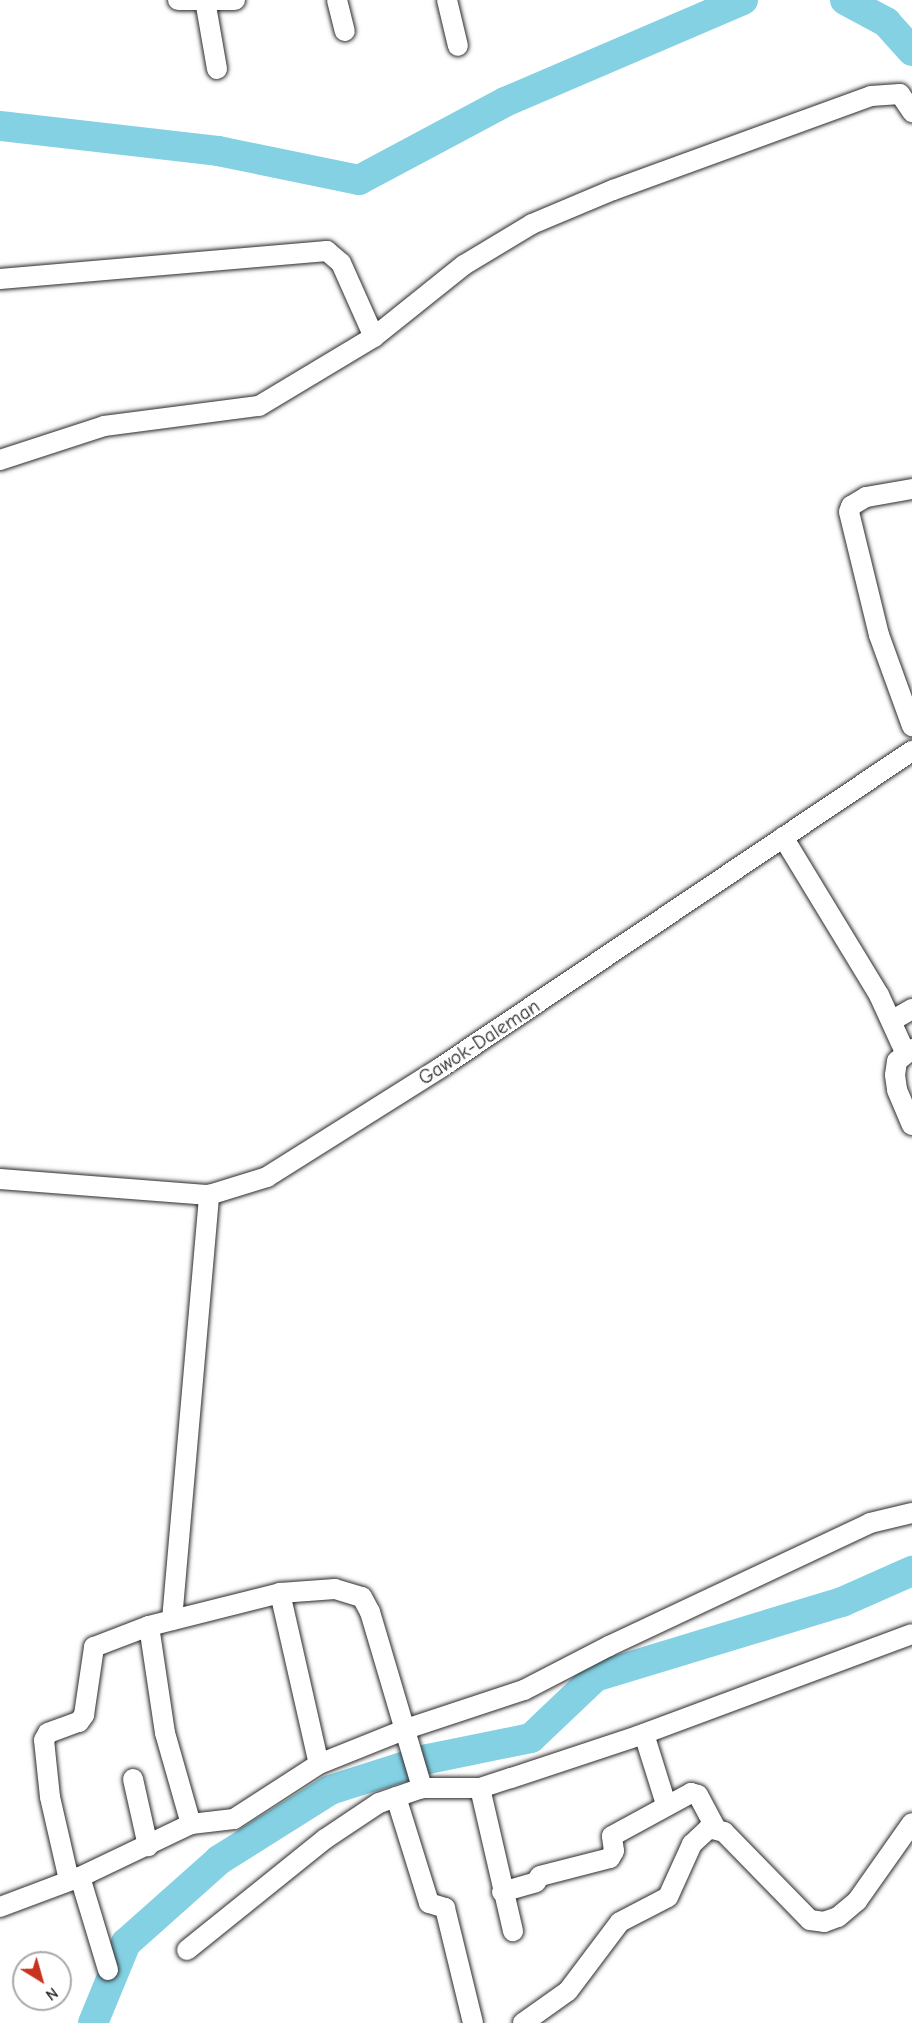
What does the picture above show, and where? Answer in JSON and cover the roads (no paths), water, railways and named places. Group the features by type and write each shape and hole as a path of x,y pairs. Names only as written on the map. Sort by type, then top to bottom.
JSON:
{"street":[{"path":"178,0 235,0"},
{"path":"337,0 345,31"},
{"path":"447,0 458,46"},
{"path":"205,1 217,69"},
{"path":"0,460 104,426 259,406 374,337 493,245 593,198 871,96 893,92 906,101 912,112"},
{"path":"0,279 327,251 338,258 374,337"},
{"path":"912,489 866,497 851,506 849,512 885,654 912,726"},
{"name":"Gawok-Daleman","path":"0,1179 209,1195 241,1188 284,1167 441,1068 912,751"},
{"path":"783,837 893,1020 908,1051 897,1061 895,1075 897,1090 912,1125"},
{"path":"893,1020 912,1009"},
{"path":"172,1615 209,1195"},
{"path":"0,1907 75,1878 148,1846 190,1824 221,1820 317,1758 402,1714 524,1690 609,1646 870,1523 912,1513"},
{"path":"108,1970 75,1878 50,1797 44,1740 48,1733 79,1722 84,1715 94,1647 105,1639 149,1626 172,1615 280,1593 335,1589 362,1597 370,1612 421,1784"},
{"path":"280,1593 317,1758"},
{"path":"149,1626 165,1733 190,1824"},
{"path":"188,1950 325,1839 421,1784 480,1788 644,1734 912,1634"},
{"path":"644,1734 666,1804"},
{"path":"133,1779 148,1846"},
{"path":"480,1788 502,1892 513,1931"},
{"path":"502,1892 536,1882 540,1876 610,1858 614,1851 612,1836 666,1804 696,1792 715,1827 810,1920 824,1922 838,1917 856,1901 912,1823"},
{"path":"396,1797 429,1903 445,1908 473,2023"},
{"path":"523,2023 568,1991 620,1922 668,1897 692,1844 715,1827"}],"waterway":[{"path":"0,126 218,151 359,180 505,102 743,0"},
{"path":"845,0 886,22 912,51"},
{"path":"93,2023 126,1943 219,1860 330,1790 428,1759 531,1738 595,1677 842,1602 912,1571"}]}
